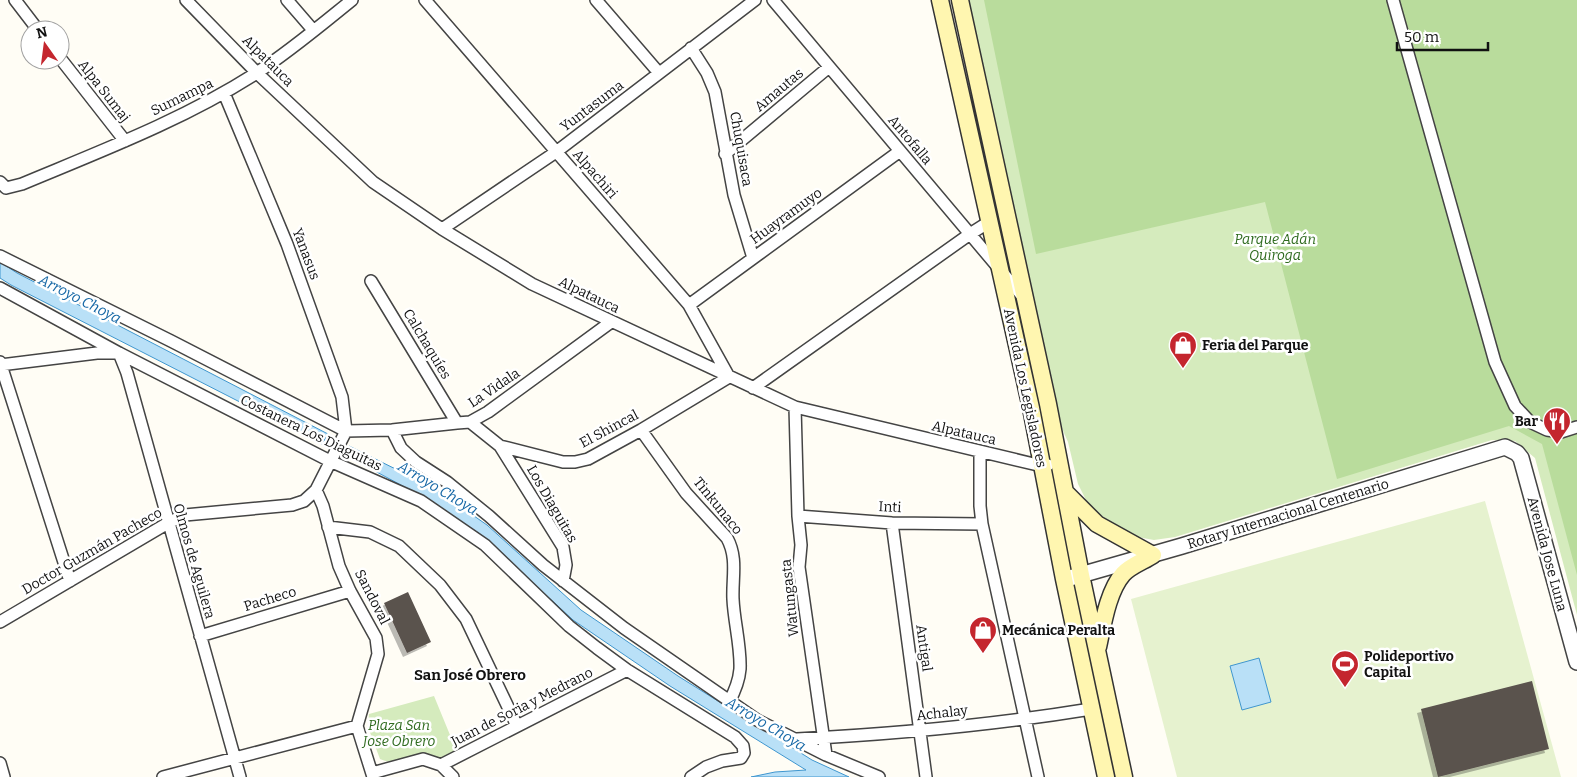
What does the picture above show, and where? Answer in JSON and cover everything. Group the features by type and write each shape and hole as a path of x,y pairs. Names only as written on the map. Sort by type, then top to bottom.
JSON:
{"main road":[{"name":"Avenida Los Legisladores","path":"940,0 1042,466 1106,777"},
{"name":"Avenida Los Legisladores","path":"960,0 1025,299 1124,777"},
{"path":"1065,492 1097,524 1153,555 1124,573 1116,585 1107,609 1097,654"}],"street":[{"path":"15,0 30,20"},
{"name":"Alpatauca","path":"186,0 257,73 373,182 532,284 795,407 1042,466 1059,464"},
{"path":"287,0 313,30"},
{"name":"Sumampa","path":"3,185 22,184 125,141 224,93 257,73 352,0"},
{"name":"Alpachiri","path":"425,0 689,305 729,377"},
{"path":"596,0 659,73"},
{"name":"Yuntasuma","path":"442,228 556,152 755,0"},
{"name":"Antofalla","path":"773,0 1025,299"},
{"path":"1393,0 1494,362 1515,406 1530,422 1547,430 1561,432 1577,427"},
{"name":"Chuquisaca","path":"692,48 707,72 715,92 734,195 753,258"},
{"name":"Amautas","path":"725,154 829,67"},
{"name":"Alpa Sumaj","path":"69,70 125,141"},
{"name":"Yanasus","path":"224,93 287,244 342,397 344,435"},
{"name":"Huayramuyo","path":"689,305 900,151"},
{"path":"753,388 988,222"},
{"path":"0,256 171,341 344,435 316,490"},
{"name":"Calchaquíes","path":"371,281 457,423"},
{"name":"Costanera Los Diaguitas","path":"0,288 119,353 333,456 421,501 452,521 485,545 569,626 627,670 735,737 743,746 744,753 741,758 722,761 691,777"},
{"name":"La Vidala","path":"344,435 470,422 488,412 611,322"},
{"path":"70,581 0,364 97,353 119,353"},
{"name":"Olmos de Aguilera","path":"119,353 126,372 240,777"},
{"name":"El Shincal","path":"470,422 500,446 563,462 575,462 588,459 641,430 729,377"},
{"name":"Watungasta","path":"795,407 798,516 801,545 799,566 826,755"},
{"path":"392,430 402,448 416,462 447,482 489,516 543,566 624,628 757,720 826,755 879,777"},
{"name":"Tinkunaco","path":"641,430 686,493 723,534 732,548 734,562 733,598 740,668 738,685 729,702"},
{"name":"Los Diaguitas","path":"500,446 564,547 566,564 563,581"},
{"name":"Rotary Internacional Centenario","path":"1064,579 1153,555 1340,499 1499,448 1505,447 1512,450"},
{"name":"Avenida Jose Luna","path":"1512,450 1521,458 1577,662"},
{"path":"980,452 982,524 1038,777"},
{"name":"Doctor Guzmán Pacheco","path":"0,622 168,523 185,515 292,505 304,501 316,490"},
{"name":"Sandoval","path":"316,490 323,506 339,566 350,591 376,638 378,654 357,726"},
{"name":"Inti","path":"798,516 892,523 982,524"},
{"name":"Antigal","path":"892,523 926,777"},
{"path":"328,527 370,532 399,546 440,585 466,619 517,726"},
{"name":"Pacheco","path":"200,636 350,591"},
{"name":"Juan de Soria y Medrano","path":"441,765 627,670"},
{"name":"Achalay","path":"795,739 921,730 1025,719 1091,709"},
{"path":"164,777 357,726 372,775 423,759 441,765 453,777"},
{"path":"0,763 4,777"}],"green space":[{"name":"Parque Adán Quiroga","path":"968,0 1577,0 1577,615 1535,458 1515,441 1492,440 1175,537 1154,540 1132,536 1090,508 1078,484 1068,442 1060,424"},
{"name":"Parque Adán Quiroga","path":"984,0 1577,0 1577,575 1542,444 1509,426 1337,479 1265,202 1036,254"},
{"name":"Polideportivo Capital","path":"1485,501 1561,777 1177,777 1131,599"},
{"name":"Plaza San Jose Obrero","path":"434,696 457,752 440,759 428,754 392,762 380,759 368,727 369,714"}],"water":[{"path":"0,262 17,273 328,434 322,444 11,285 0,278"},
{"path":"349,446 434,488 487,525 581,610 678,676 812,760 849,777 751,777 775,772 806,770 670,686 573,620 480,534 427,499 345,455"},
{"path":"1259,658 1271,702 1242,710 1230,666"}],"building":[{"path":"408,592 431,642 407,653 384,603"},
{"path":"1532,681 1549,749 1438,777 1421,709"}],"waterway":[{"name":"Arroyo Choya","path":"321,437 351,452"}],"place":[{"name":"Feria del Parque","path":"1183,369"},
{"name":"Bar","path":"1557,445"},
{"name":"Mecánica Peralta","path":"983,654"},
{"name":"Polideportivo Capital","path":"1345,688"}],"district":[{"name":"San José Obrero","path":"470,675"}]}
